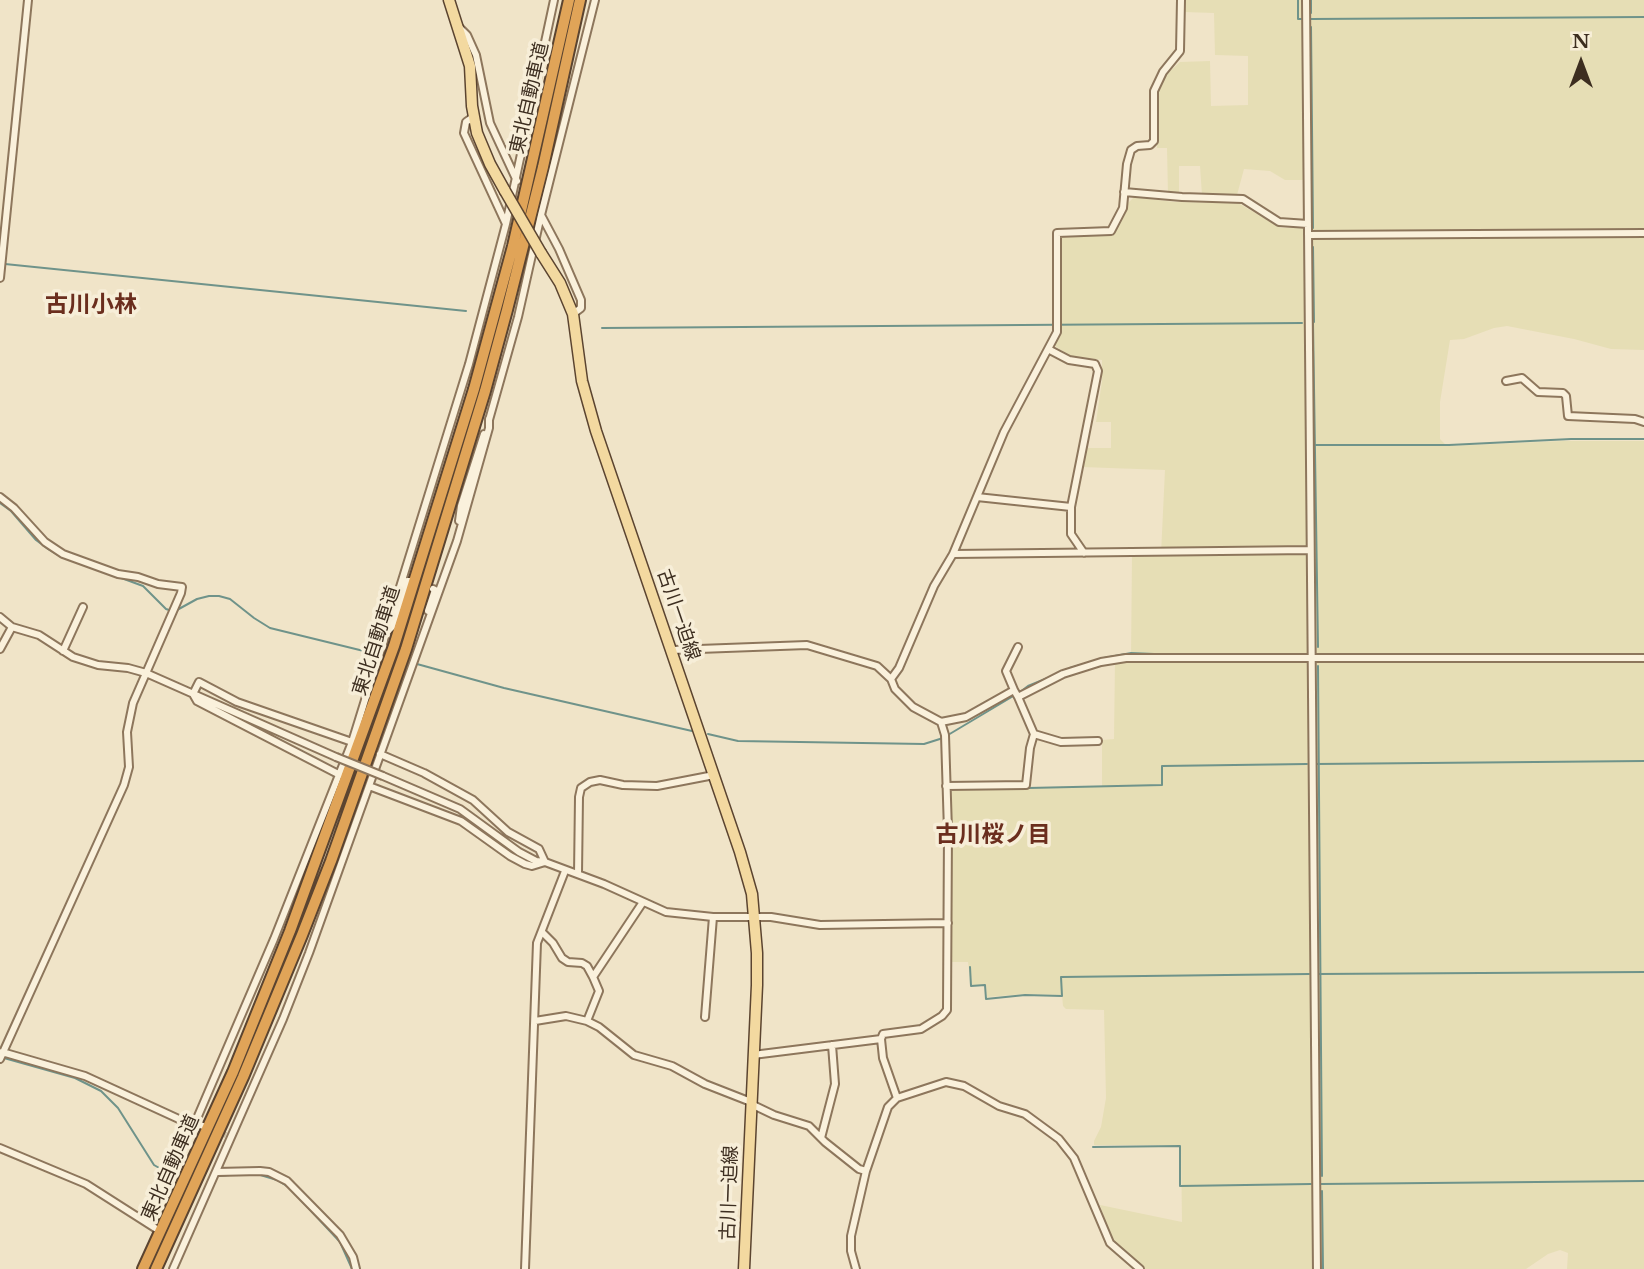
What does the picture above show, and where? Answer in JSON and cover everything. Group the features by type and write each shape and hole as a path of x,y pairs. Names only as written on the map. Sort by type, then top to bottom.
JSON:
{"highway":[{"name":"東北自動車道","path":"144,1269 227,1085 290,931 394,646 474,388 510,258 569,0"},
{"name":"東北自動車道","path":"156,1269 238,1090 292,958 331,861 407,649 508,310 580,0"}],"main road":[{"name":"古川一迫線","path":"449,0 470,66 473,117 482,147 560,283 573,314 586,396 752,894 757,985 744,1269"}],"street":[{"path":"0,278 27,0"},
{"path":"0,497 14,508 45,542 63,554 118,574 182,587 129,715 129,767 124,785 1,1054 85,1076 194,1126 277,940 352,742 472,353 516,181 554,0"},
{"path":"457,541 461,506 518,317 595,0"},
{"path":"891,679 899,668 934,586 953,554 1004,432 1058,326 1057,233 1111,231 1122,211 1131,150 1137,146 1150,145 1154,141 1154,91 1157,82 1180,51 1181,0"},
{"path":"1306,0 1317,1269"},
{"path":"457,25 467,35 476,55 490,122 516,181"},
{"path":"473,117 466,122 464,133 506,224"},
{"path":"1124,192 1243,198 1279,222 1308,224"},
{"path":"541,215 581,300 580,308 573,314"},
{"path":"1308,235 1644,233"},
{"path":"1048,349 1069,360 1095,364 1098,370 1071,507 1071,534 1084,553"},
{"path":"1506,380 1522,378 1538,392 1563,393 1566,396 1568,416 1635,419 1644,422"},
{"path":"424,510 430,503 444,464 453,416"},
{"path":"173,1269 183,1239 217,1172 229,1137 284,1019 306,952 457,541 489,428 489,419"},
{"path":"977,497 1071,507"},
{"path":"953,554 1310,550"},
{"path":"386,633 392,627 408,581 410,582"},
{"path":"421,643 422,630 435,590 433,589"},
{"path":"63,651 83,607"},
{"path":"0,617 12,627 39,635 63,651 98,665 146,673 336,757 460,808 519,852 536,861 578,874 667,912 713,917 771,917 820,925 948,923"},
{"path":"0,649 12,627"},
{"path":"672,650 807,645 877,666 913,707 941,722 966,717 1063,674 1114,660 1644,658"},
{"path":"946,786 1026,785 1034,734 1006,671 1018,647"},
{"path":"193,694 200,682 237,702 352,742"},
{"path":"193,694 197,701 340,775"},
{"path":"897,1098 883,1058 883,1034 921,1029 947,1010 945,738 941,722"},
{"path":"1034,734 1061,742 1098,741"},
{"path":"380,754 424,773 473,800 508,832 539,849 545,862"},
{"path":"578,874 581,788 600,780 623,785 657,786 714,775"},
{"path":"369,786 461,821 525,864 532,866 545,862"},
{"path":"525,1269 537,943 565,871"},
{"path":"593,977 643,902"},
{"path":"705,1017 713,917"},
{"path":"542,932 562,958 587,966 593,977 599,990 587,1020"},
{"path":"535,1021 566,1016 587,1020 634,1055 672,1066 774,1115 808,1126 859,1169 866,1171"},
{"path":"753,1055 881,1039"},
{"path":"821,1138 835,1084 832,1045"},
{"path":"856,1269 850,1243 866,1171 888,1107 897,1098 937,1084 956,1083 999,1106 1032,1117 1067,1148 1081,1173 1110,1243 1140,1269"},
{"path":"195,1123 203,1126"},
{"path":"0,1148 93,1188 155,1228"},
{"path":"217,1172 260,1171 287,1181 340,1235 353,1257 356,1269"}],"shaded area":[{"path":"1183,0 1644,0 1644,350 1611,349 1507,326 1464,339 1450,340 1440,402 1440,439 1447,446 1644,441 1644,1269 1567,1269 1568,1253 1560,1250 1548,1254 1526,1269 1144,1269 1112,1242 1100,1205 1182,1222 1181,1145 1094,1145 1101,1127 1106,1098 1104,1010 1066,1009 1062,995 987,997 986,985 971,985 968,962 950,962 949,789 1102,786 1102,740 1114,739 1115,661 1131,660 1132,555 1161,554 1165,470 1082,467 1086,448 1111,448 1111,422 1096,422 1102,360 1070,356 1052,344 1061,331 1059,236 1113,235 1128,203 1134,197 1174,202 1238,203 1281,228 1311,228 1311,180 1285,180 1270,171 1244,169 1237,195 1202,195 1200,166 1179,166 1179,195 1168,194 1167,148 1157,148 1157,92 1166,75 1180,62 1210,61 1211,106 1248,105 1248,56 1215,55 1214,13 1184,12"}],"waterway":[{"path":"1298,0 1298,19 1301,19"},
{"path":"1311,0 1311,13"},
{"path":"1311,19 1644,17"},
{"path":"1311,27 1313,228"},
{"path":"1313,247 1314,322"},
{"path":"5,264 466,311"},
{"path":"602,328 1302,323"},
{"path":"1313,323 1318,647"},
{"path":"1316,445 1449,445 1571,439 1644,439"},
{"path":"0,503 11,511 36,540 61,557 75,561"},
{"path":"97,569 143,586 166,609 172,611"},
{"path":"177,610 197,599 219,596 230,599 270,628 376,654"},
{"path":"1104,658 1131,653 1177,655"},
{"path":"1510,655 1644,654"},
{"path":"1070,668 1098,660"},
{"path":"417,664 504,688 692,731"},
{"path":"1318,666 1322,1176"},
{"path":"1020,692 1055,675"},
{"path":"948,735 1015,695"},
{"path":"708,734 738,741 924,744 943,738"},
{"path":"1316,764 1644,761"},
{"path":"1028,788 1162,785 1162,766 1307,764"},
{"path":"970,967 971,986 985,985 986,999 1025,995 1062,996 1061,977 1309,974"},
{"path":"1318,974 1644,972"},
{"path":"4,1058 75,1078 101,1091 118,1108 154,1165 175,1177"},
{"path":"1093,1147 1180,1146 1180,1186 1311,1184"},
{"path":"218,1176 241,1174"},
{"path":"257,1174 277,1180 290,1188"},
{"path":"1321,1184 1644,1181"},
{"path":"1322,1191 1323,1269"},
{"path":"301,1200 340,1242 352,1269"}],"tunnel":[{"path":"205,1127 226,1135"}],"district":[{"name":"古川小林","path":"91,306"},
{"name":"古川桜ノ目","path":"993,836"}]}
